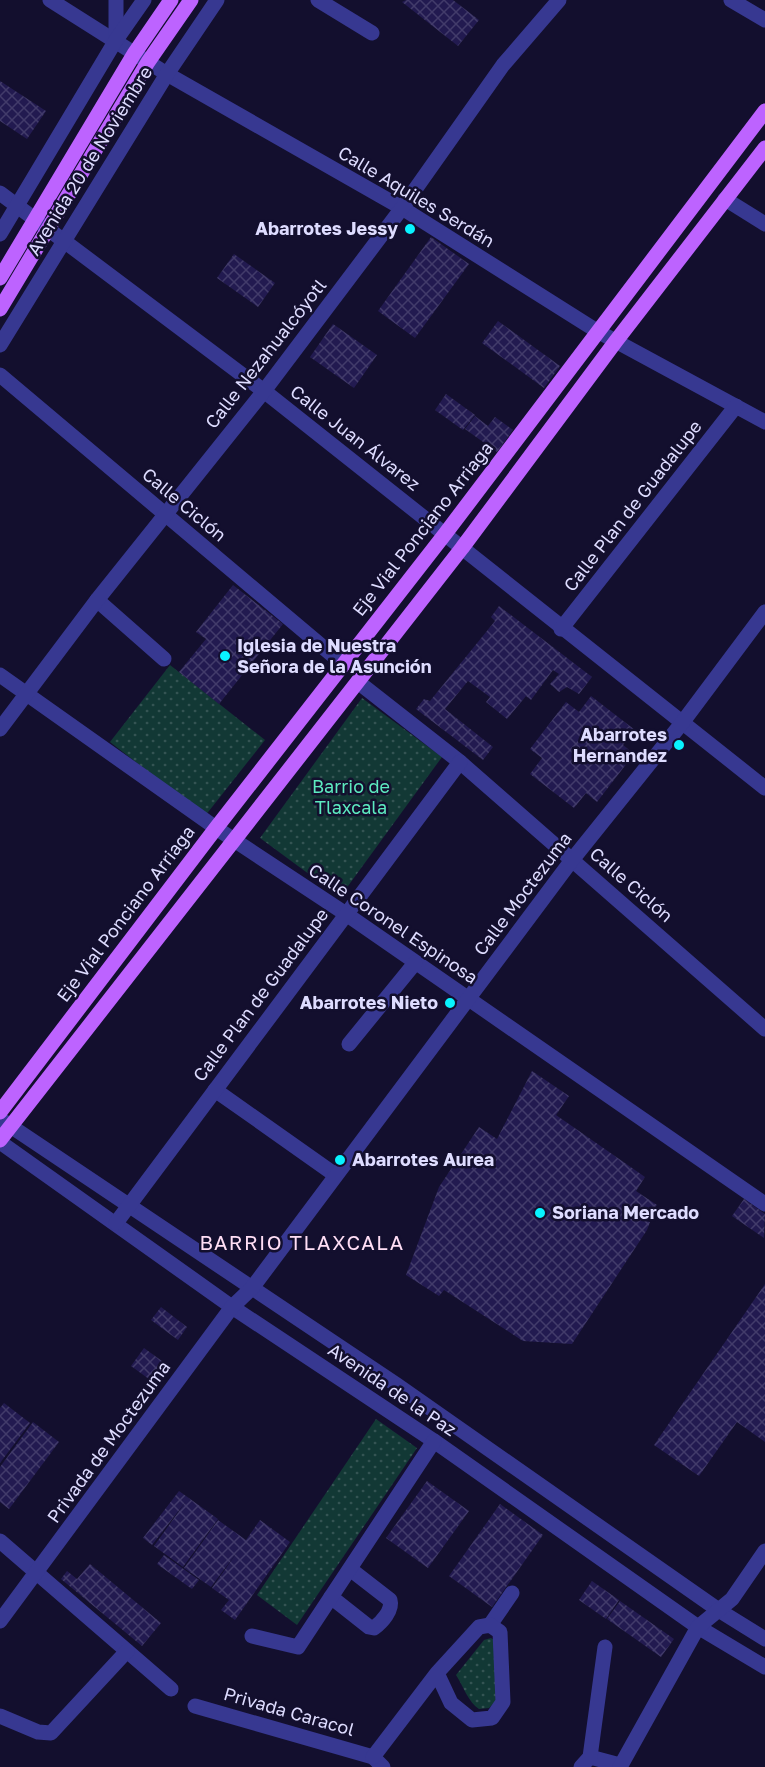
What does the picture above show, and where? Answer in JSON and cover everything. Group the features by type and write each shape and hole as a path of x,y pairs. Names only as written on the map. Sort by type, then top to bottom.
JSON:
{"main road":[{"name":"Avenida 20 de Noviembre","path":"0,278 134,54 171,0"},
{"name":"Avenida 20 de Noviembre","path":"0,309 148,62 190,0"},
{"name":"Eje Vial Ponciano Arriaga","path":"0,1112 216,828 445,534 765,111"},
{"path":"0,1141 6,1122 234,840 358,682 765,148"}],"street":[{"name":"Calle Aquiles Serdán","path":"50,0 167,74 402,208 597,331 765,422"},
{"name":"Avenida 20 de Noviembre","path":"0,234 116,40 144,0"},
{"name":"Avenida 20 de Noviembre","path":"0,345 167,74 217,0"},
{"path":"318,0 372,33"},
{"name":"Calle Nezahualcóyotl","path":"0,729 97,600 264,391 402,208 503,65 559,0"},
{"path":"731,0 765,20"},
{"path":"116,40 118,2"},
{"name":"Calle Juan Álvarez","path":"0,193 264,391 561,629 765,788"},
{"path":"725,199 765,224"},
{"name":"Calle Ciclón","path":"0,375 343,664"},
{"name":"Calle Plan de Guadalupe","path":"561,629 736,406"},
{"path":"97,600 164,659"},
{"name":"Calle Moctezuma","path":"252,1288 334,1174 469,999 572,860 682,723 765,612"},
{"name":"Calle Coronel Espinosa","path":"0,675 216,828 346,914 765,1204"},
{"name":"Calle Ciclón","path":"358,682 460,762 765,1029"},
{"name":"Calle Plan de Guadalupe","path":"116,1223 460,762"},
{"path":"349,1044 416,963"},
{"path":"215,1090 334,1174"},
{"name":"Avenida de la Paz","path":"6,1122 397,1385 720,1611 765,1639"},
{"name":"Avenida de la Paz","path":"0,1141 232,1307 434,1441 698,1627 765,1666"},
{"path":"174,1264 188,1244"},
{"name":"Privada de Moctezuma","path":"0,1621 232,1307 252,1288"},
{"path":"252,1636 298,1647 434,1441"},
{"path":"0,1541 171,1689"},
{"path":"605,1647 585,1762 620,1766 698,1627 732,1599 765,1551"},
{"path":"331,1597 374,1628 390,1610 390,1600 350,1569"},
{"path":"437,1674 451,1703 472,1720 492,1718 503,1702 500,1632 490,1625 512,1593"},
{"name":"Privada Caracol","path":"195,1706 378,1762 437,1674 479,1627 490,1625"},
{"path":"0,1716 38,1732 51,1733 127,1651"}],"green space":[{"path":"170,665 265,740 205,816 110,742"},
{"name":"Barrio de Tlaxcala","path":"362,698 442,757 340,897 260,838"},
{"path":"376,1419 417,1448 297,1625 257,1595"},
{"path":"491,1638 494,1640 499,1698 489,1708 479,1709 469,1699 456,1675 484,1640"}],"building":[{"path":"406,0 453,0 479,20 458,46 402,2"},
{"path":"0,81 46,111 27,139 0,121"},
{"path":"431,237 469,264 415,338 378,311"},
{"path":"234,254 275,283 258,307 217,278"},
{"path":"498,321 560,366 544,388 482,343"},
{"path":"333,324 377,355 354,388 310,357"},
{"path":"446,394 475,415 463,430 435,410"},
{"path":"475,416 488,426 495,417 513,430 497,452 465,429"},
{"name":"Iglesia de Nuestra Señora de la Asunción","path":"233,585 283,624 219,704 179,672 206,639 196,632"},
{"path":"499,606 592,677 579,694 567,687 559,692 550,684 559,674 553,670 531,700 526,696 507,719 486,702 490,697 468,681 445,709 493,747 483,760 416,709 424,699 430,701 495,621 491,617"},
{"path":"591,696 635,730 623,745 634,754 597,802 586,793 574,808 530,774 542,758 530,749 566,702 579,712"},
{"name":"Soriana Mercado","path":"532,1071 569,1096 556,1115 645,1177 636,1191 657,1205 646,1221 650,1222 647,1230 572,1344 523,1341 444,1290 439,1296 406,1275 439,1187 479,1127 497,1139"},
{"path":"744,1199 765,1214 764,1238 732,1216"},
{"path":"765,1284 765,1442 737,1422 699,1476 654,1445"},
{"path":"161,1307 187,1327 178,1340 151,1320"},
{"path":"144,1348 166,1364 153,1382 131,1366"},
{"path":"4,1403 30,1423 0,1463 0,1408"},
{"path":"33,1422 59,1442 9,1509 0,1502 0,1467"},
{"path":"427,1481 469,1511 428,1568 386,1538"},
{"path":"179,1491 218,1519 183,1567 154,1546 187,1500 152,1545 143,1538"},
{"path":"500,1504 543,1535 492,1607 449,1576"},
{"path":"218,1520 246,1540 260,1520 290,1542 235,1620 221,1610 229,1600 212,1588 238,1551 211,1587 184,1568"},
{"path":"164,1555 199,1580 192,1589 157,1564"},
{"path":"90,1564 161,1623 142,1646 61,1579 67,1571 77,1579"},
{"path":"592,1581 619,1600 606,1619 579,1600"},
{"path":"620,1601 674,1639 661,1657 607,1619"}],"place":[{"name":"Abarrotes Jessy","path":"410,229"},
{"name":"Iglesia de Nuestra Señora de la Asunción","path":"225,656"},
{"name":"Abarrotes Hernandez","path":"679,745"},
{"name":"Abarrotes Nieto","path":"450,1003"},
{"name":"Abarrotes Aurea","path":"340,1160"},
{"name":"Soriana Mercado","path":"540,1213"}],"district":[{"name":"BARRIO TLAXCALA","path":"302,1243"}]}
